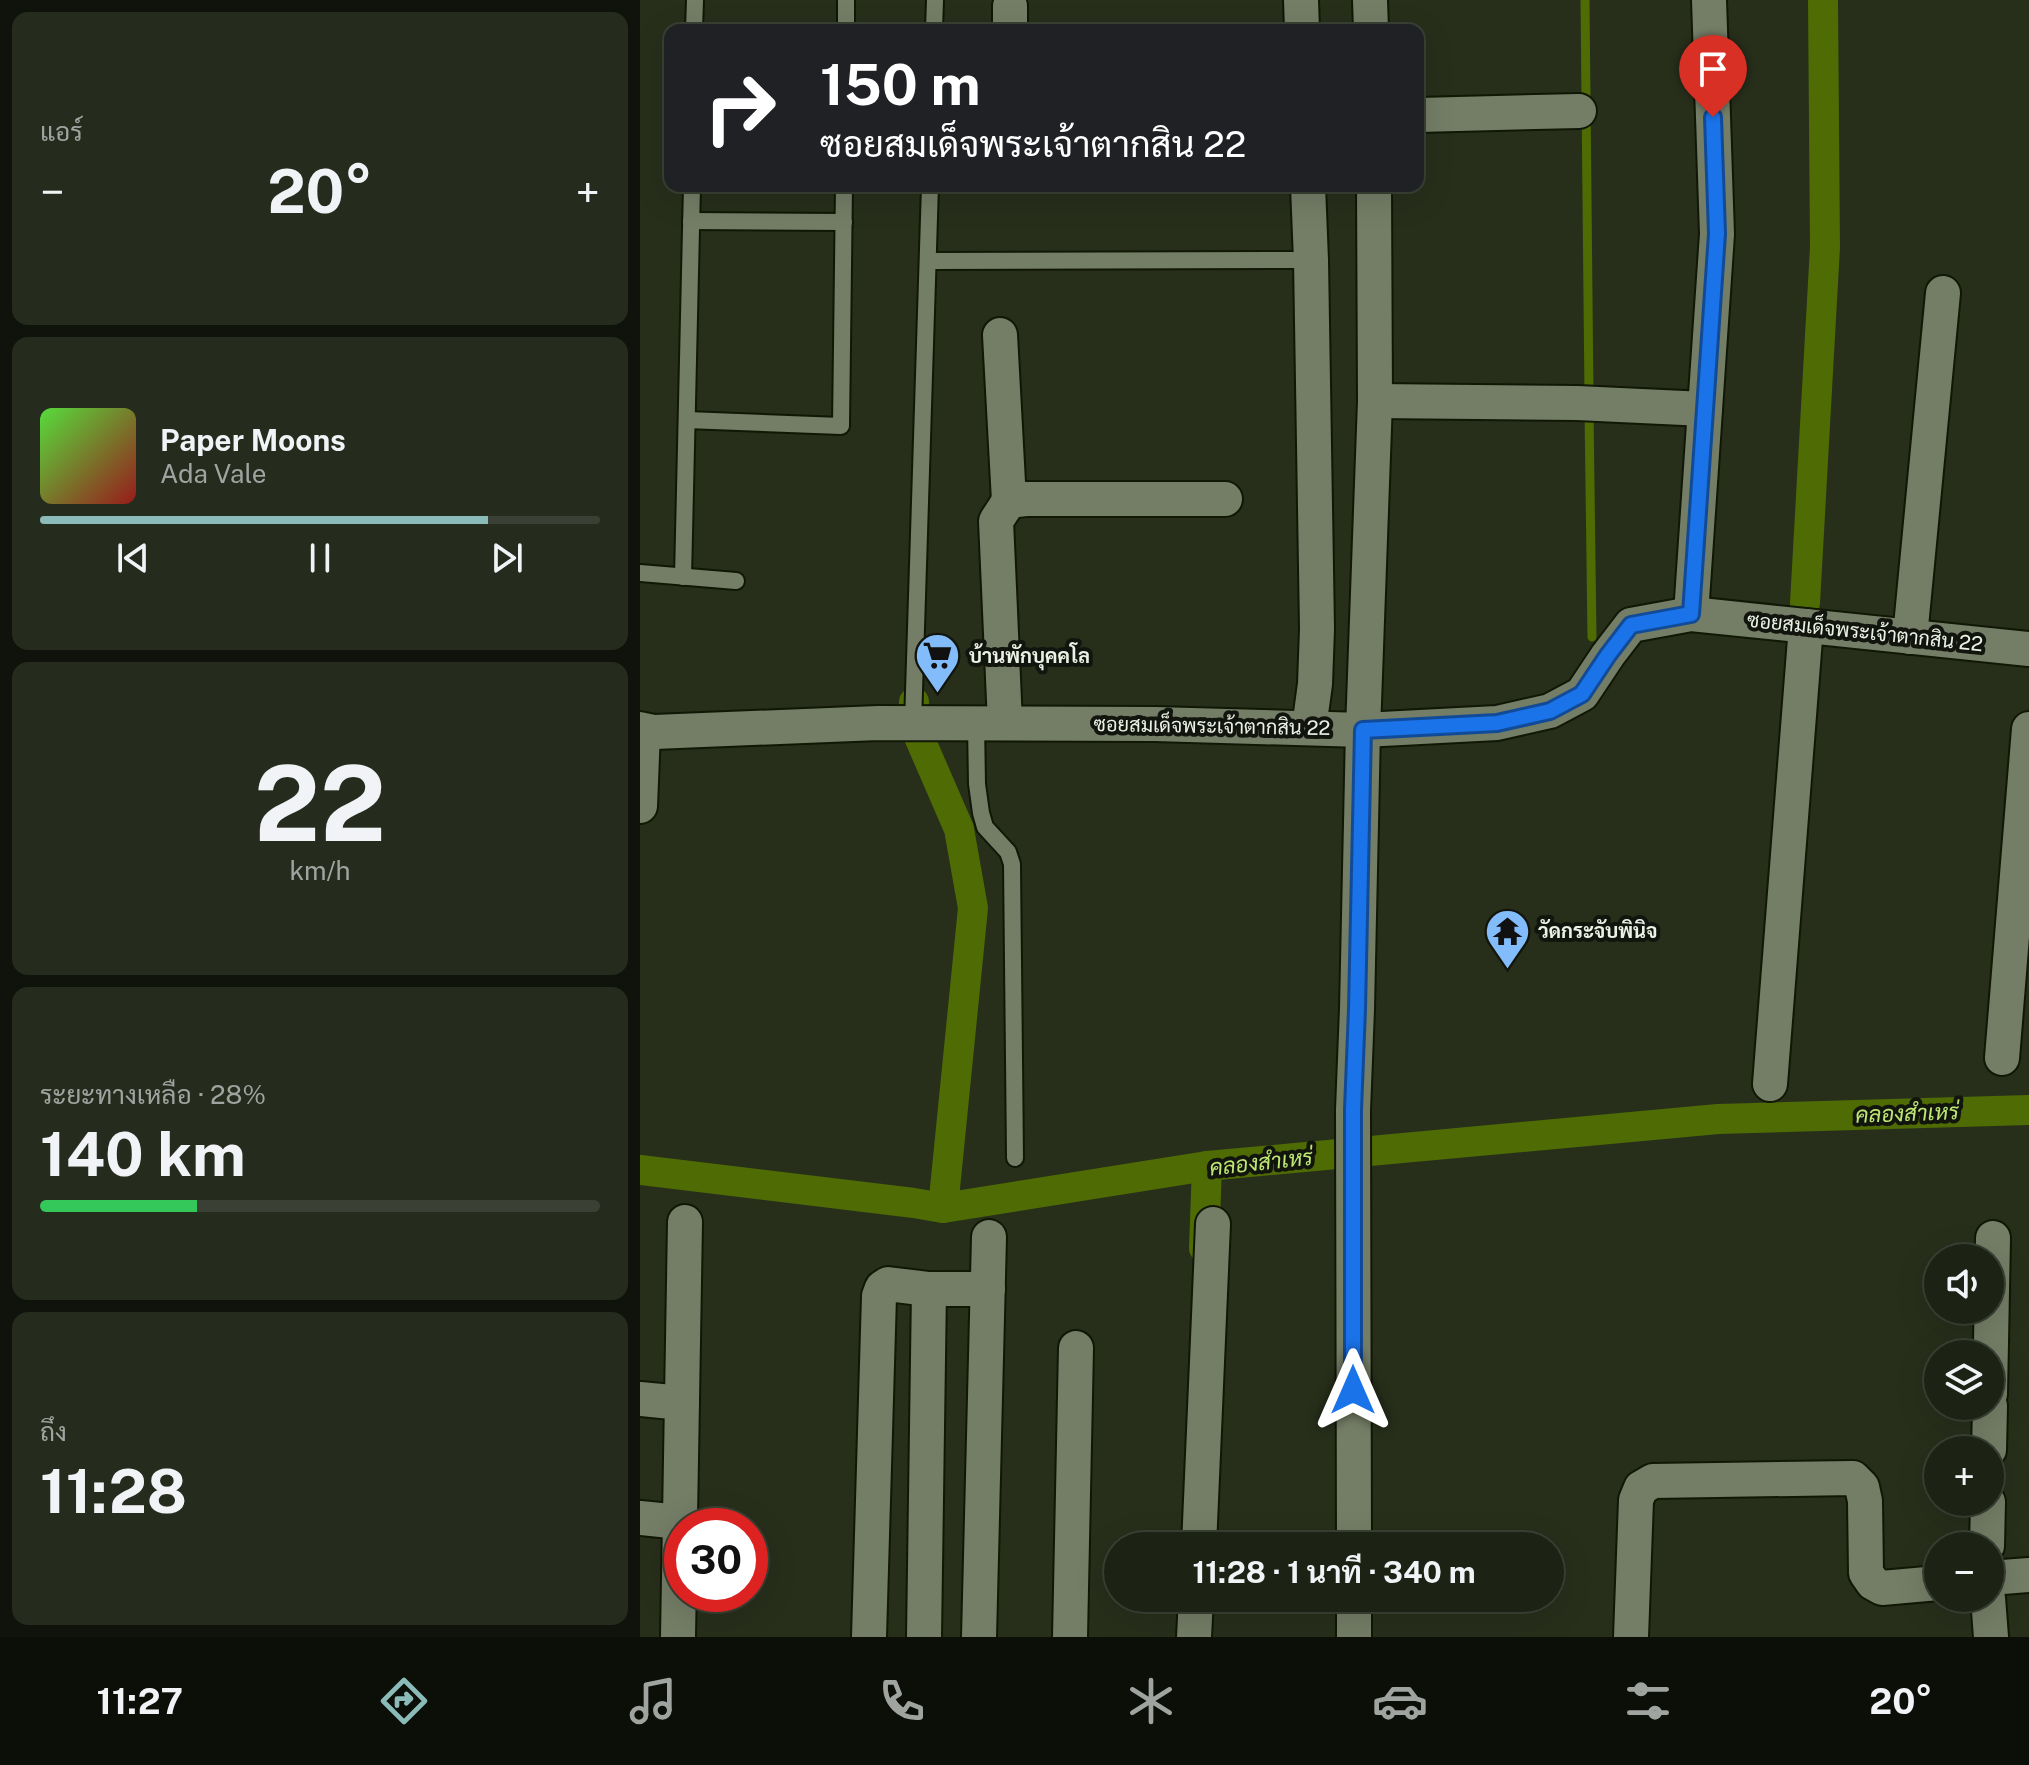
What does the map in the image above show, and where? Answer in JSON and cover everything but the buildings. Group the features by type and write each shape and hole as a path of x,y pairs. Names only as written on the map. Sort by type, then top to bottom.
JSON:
{"street":[{"path":"1301,0 1302,24"},
{"path":"1370,0 1371,24"},
{"path":"1691,614 1717,234 1709,0"},
{"path":"1424,115 1579,111"},
{"path":"1308,192 1317,629 1315,684 1309,728"},
{"path":"1354,1532 1353,1110 1375,401 1374,192"},
{"path":"1910,637 1943,293"},
{"path":"990,723 996,521 1009,501 1000,335"},
{"path":"1375,401 1705,409"},
{"path":"1009,501 1225,499"},
{"name":"ซอยสมเด็จพระเจ้าตากสิน 22","path":"641,730 913,723 1363,730 1497,723 1550,711 1582,694 1631,625 1691,614 2029,649"},
{"path":"1770,1084 1806,626"},
{"path":"2002,1058 2029,729"},
{"path":"640,806 641,730"},
{"path":"680,1508 685,1222"},
{"path":"1200,1532 1213,1224"},
{"path":"979,1637 989,1237"},
{"path":"1991,1340 1993,1238"},
{"path":"869,1637 879,1296 888,1284 929,1289 988,1289"},
{"path":"924,1637 929,1289"},
{"path":"1070,1637 1076,1348"},
{"path":"640,1399 682,1403"},
{"path":"1631,1637 1636,1500 1641,1488 1653,1481 1853,1478 1862,1487 1865,1501 1866,1573 1873,1583 1882,1588 1924,1584"},
{"path":"640,1518 664,1520"},
{"path":"2004,1577 2028,1575"},
{"path":"678,1612 678,1637"},
{"path":"1194,1637 1195,1612"},
{"path":"1354,1612 1354,1637"},
{"path":"1989,1612 1991,1637"}],"lane":[{"path":"694,24 695,0"},
{"path":"846,0 846,24"},
{"path":"934,24 935,0"},
{"path":"683,577 692,192"},
{"path":"687,420 841,426 844,192"},
{"path":"913,723 930,192"},
{"path":"691,221 844,222"},
{"path":"929,261 1311,260"},
{"path":"640,573 736,581"},
{"path":"990,723 977,784 985,827 1008,852 1012,864 1015,1158"}],"waterway":[{"path":"1585,0 1589,397"},
{"path":"1805,603 1825,247 1823,0"},
{"path":"1589,411 1592,637"},
{"path":"914,702 913,723 959,829 973,908 943,1208"},
{"name":"คลองสำเหร่","path":"640,1170 943,1208 1207,1166 1718,1119 2029,1110"},
{"path":"1204,1248 1207,1166"}],"place":[{"name":"บ้านพักบุคคโล","path":"938,695"},
{"name":"วัดกระจับพินิจ","path":"1507,970"}],"route":[{"path":"1353,1390 1353,1110 1363,730 1497,723 1550,711 1582,694 1631,625 1691,614 1717,234 1713,117"}]}
